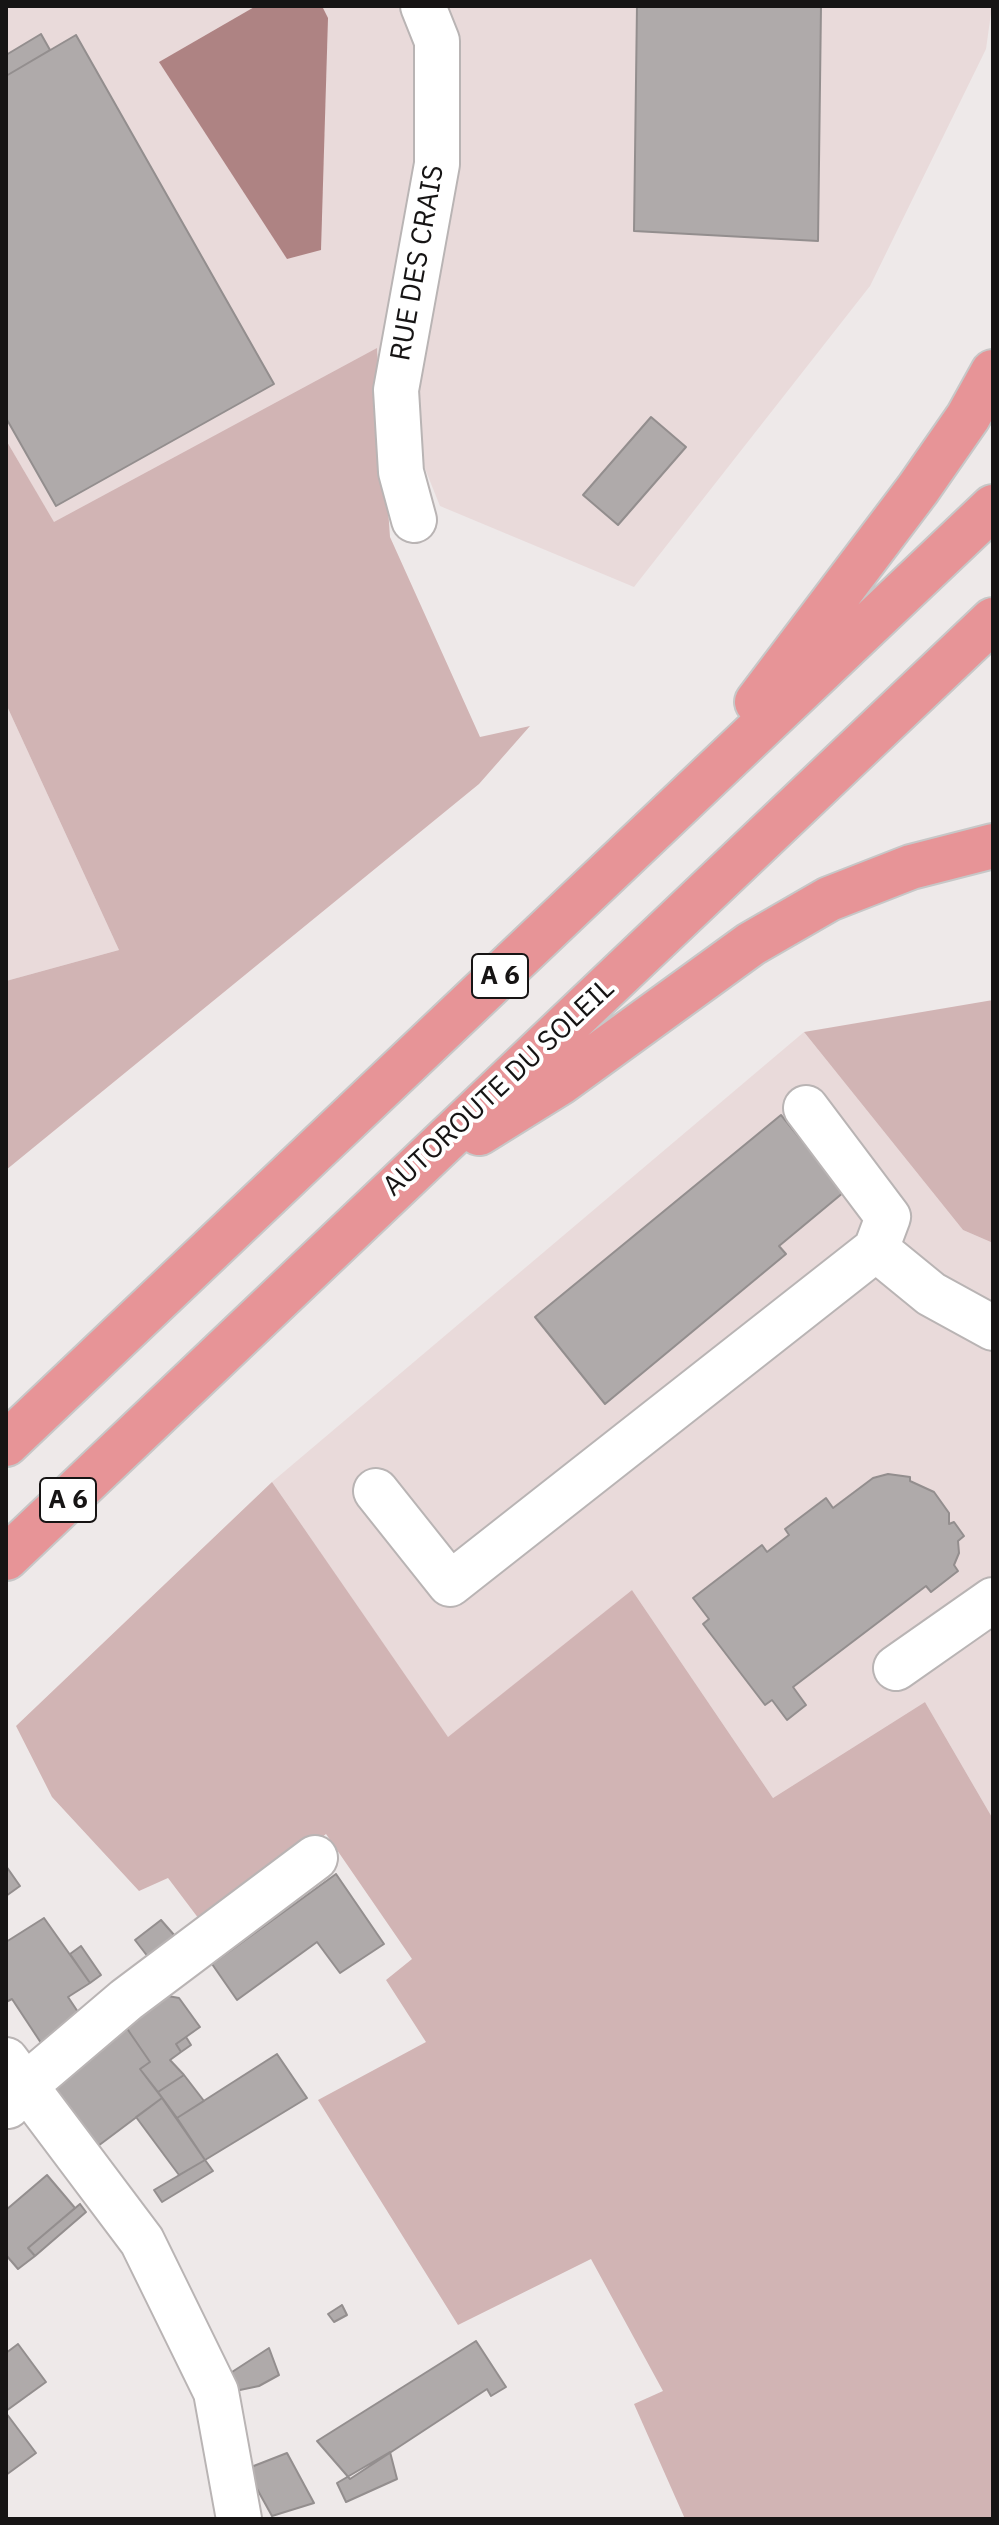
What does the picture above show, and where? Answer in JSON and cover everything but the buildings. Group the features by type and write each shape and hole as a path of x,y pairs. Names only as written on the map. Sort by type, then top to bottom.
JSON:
{"highway":[{"path":"680,805 918,489 968,417 993,372"},
{"name":"A 6","path":"6,1444 993,507"},
{"name":"AUTOROUTE DU SOLEIL","path":"6,1558 993,620"},
{"path":"399,1183 561,1082 764,936 829,899 884,878 993,846"}],"street":[{"name":"RUE DES CRAIS","path":"414,520 401,472 396,390 437,164 437,41 423,6"},
{"path":"376,1491 450,1584 876,1249 888,1217 806,1108"},
{"path":"876,1249 931,1294 993,1328"},
{"path":"896,1668 993,1600"},
{"path":"239,2519 216,2392 142,2241 13,2084 315,1858"}],"shaded area":[{"path":"6,6 992,6 986,49 870,286 634,587 440,506 377,349 54,523 6,440"},
{"path":"256,6 322,6 328,18 321,250 287,259 159,62"},
{"path":"377,348 390,537 480,737 530,726 479,784 6,1170 6,981 119,950 6,704 6,440 54,522"},
{"path":"6,704 119,950 6,981"},
{"path":"993,1000 993,1243 963,1230 804,1032"},
{"path":"804,1032 963,1230 993,1243 993,1819 925,1702 773,1798 632,1590 448,1738 272,1482"},
{"path":"272,1482 448,1737 632,1590 773,1798 925,1702 993,1819 993,2519 685,2519 634,2404 663,2391 591,2259 458,2325 318,2100 426,2042 386,1980 412,1959 326,1834 205,1927 168,1878 139,1891 52,1797 16,1726"}]}
